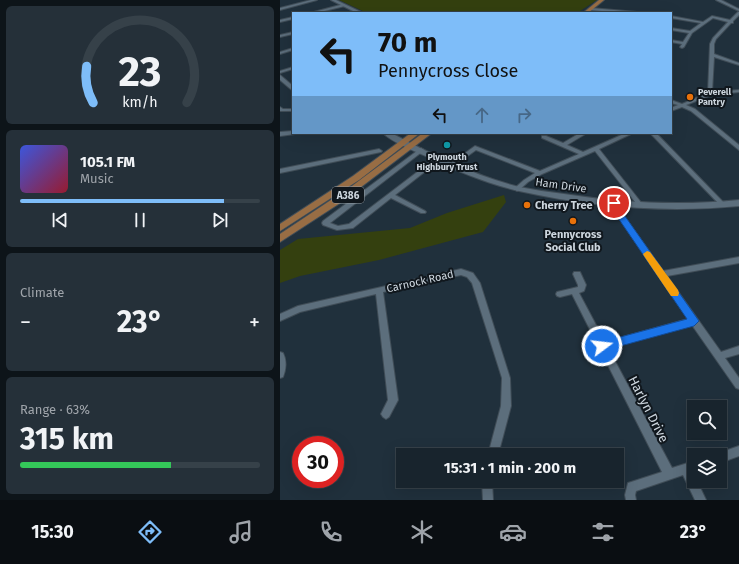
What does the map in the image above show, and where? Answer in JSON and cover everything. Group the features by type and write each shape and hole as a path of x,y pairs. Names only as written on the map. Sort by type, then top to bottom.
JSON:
{"main road":[{"path":"586,12 602,0"},
{"name":"A386","path":"280,239 314,219 365,183 407,144 415,134"},
{"name":"A386","path":"280,228 407,144 426,134"}],"street":[{"path":"280,9 315,0"},
{"path":"333,0 358,12"},
{"path":"710,94 714,39 732,22 739,11 718,0"},
{"path":"316,12 344,5"},
{"path":"591,9 626,12"},
{"path":"672,17 704,23"},
{"path":"672,41 683,45 691,32 712,17 732,22"},
{"path":"280,21 292,18"},
{"path":"672,29 691,32"},
{"path":"280,36 292,32"},
{"path":"280,53 292,49"},
{"path":"712,55 739,64"},
{"path":"280,72 292,68"},
{"path":"280,76 292,88"},
{"path":"672,110 710,94 739,91"},
{"path":"672,101 694,110 739,148"},
{"path":"280,108 282,110 292,110"},
{"path":"280,134 292,133"},
{"name":"Ham Drive","path":"388,134 453,164 506,186 517,189 641,206 676,208 739,203"},
{"path":"563,145 582,134"},
{"path":"517,189 526,181 540,174 628,134"},
{"path":"654,134 723,205"},
{"path":"544,137 584,154"},
{"path":"453,164 474,148 540,174"},
{"path":"596,149 641,206"},
{"path":"422,150 325,223 337,228 351,226 439,158"},
{"path":"280,171 368,156 379,151"},
{"path":"391,196 423,212"},
{"path":"614,203 616,209 739,386"},
{"path":"661,274 739,260"},
{"name":"Carnock Road","path":"280,318 298,309 461,272 467,272 472,276 506,378 506,406 495,448"},
{"path":"560,294 582,289 582,285 577,274"},
{"path":"379,290 393,400 386,414"},
{"name":"Harlyn Drive","path":"574,291 669,474"},
{"path":"602,346 694,321"},
{"path":"719,356 739,350"},
{"path":"280,356 282,360 280,374"},
{"path":"727,456 739,452"},
{"path":"631,500 630,495 632,486 687,469"},
{"path":"487,488 488,500"},
{"path":"697,488 701,500"}],"green space":[{"path":"339,0 597,0 579,12 365,12"},
{"path":"504,195 506,202 483,232 379,260 300,276 280,283 280,250 298,239 410,228 447,213"}],"slow traffic":[{"path":"647,254 674,293"}],"place":[{"name":"Peverell Pantry","path":"690,97"},
{"name":"Plymouth Highbury Trust","path":"447,145"},
{"name":"Cherry Tree","path":"527,205"},
{"name":"Pennycross Social Club","path":"573,221"}],"route":[{"path":"602,346 694,321 616,209 614,203"}]}
